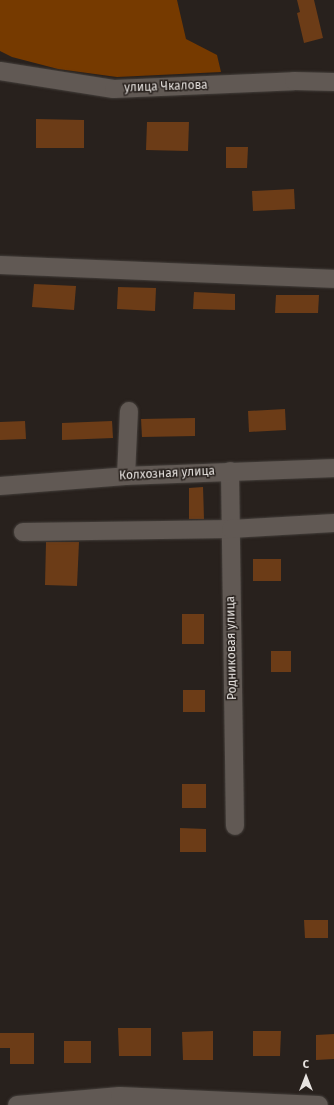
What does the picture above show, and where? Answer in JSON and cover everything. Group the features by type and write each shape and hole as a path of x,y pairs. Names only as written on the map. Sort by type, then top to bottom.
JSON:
{"street":[{"name":"улица Чкалова","path":"0,71 114,89 294,81 334,82"},
{"path":"0,265 334,279"},
{"path":"126,476 129,411"},
{"name":"Колхозная улица","path":"0,486 126,476 334,468"},
{"name":"Родниковая улица","path":"230,471 235,826"},
{"path":"23,532 231,529 334,523"},
{"path":"17,1105 120,1096 319,1105"}],"shaded area":[{"path":"0,0 177,0 186,39 217,55 221,72 117,77 58,69 12,57 0,51"}],"building":[{"path":"297,0 314,0 323,38 304,43 297,13 300,12"},
{"path":"36,119 84,120 84,148 36,148"},
{"path":"147,122 189,122 188,151 146,150"},
{"path":"226,147 248,147 247,168 226,168"},
{"path":"294,189 295,209 253,211 252,191"},
{"path":"34,284 76,286 74,310 32,307"},
{"path":"118,287 156,288 155,311 117,309"},
{"path":"194,292 235,294 235,310 193,309"},
{"path":"276,295 319,295 318,313 275,313"},
{"path":"285,409 286,430 249,432 248,411"},
{"path":"195,418 195,436 142,437 141,419"},
{"path":"25,421 26,439 0,440 0,422"},
{"path":"112,421 113,438 62,440 62,423"},
{"path":"203,487 204,519 189,519 189,488"},
{"path":"46,542 79,542 77,586 45,585"},
{"path":"253,559 281,559 281,581 253,581"},
{"path":"182,614 204,614 204,644 182,644"},
{"path":"271,651 291,651 291,672 271,672"},
{"path":"183,690 205,690 205,712 183,712"},
{"path":"182,784 206,784 206,808 182,808"},
{"path":"180,828 206,829 206,852 180,852"},
{"path":"304,920 328,920 328,938 305,938"},
{"path":"118,1028 151,1028 151,1056 119,1056"},
{"path":"213,1031 213,1060 183,1060 182,1032"},
{"path":"253,1031 281,1031 280,1056 253,1056"},
{"path":"0,1033 34,1033 34,1064 10,1064 10,1048 0,1048"},
{"path":"334,1034 334,1059 316,1060 316,1035"},
{"path":"64,1041 91,1041 91,1063 64,1063"}]}
